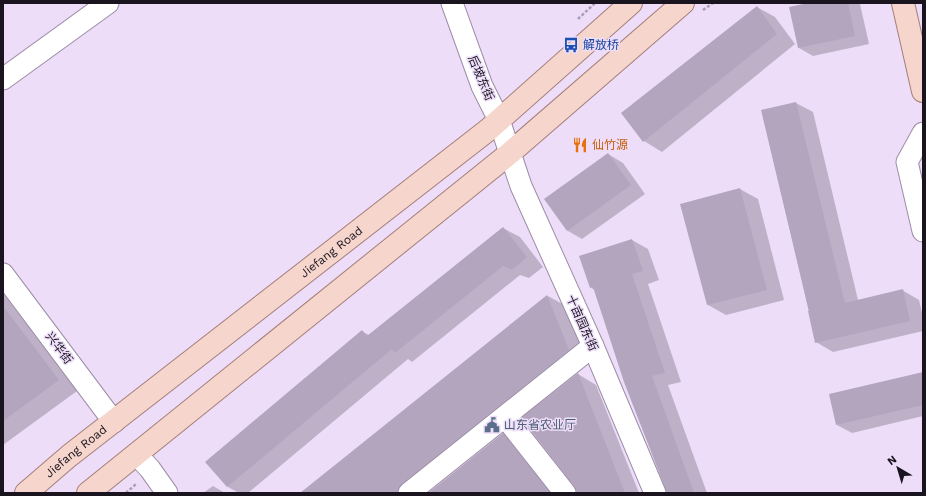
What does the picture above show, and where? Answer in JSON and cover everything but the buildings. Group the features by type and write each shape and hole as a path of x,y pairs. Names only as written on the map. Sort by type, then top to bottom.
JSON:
{"main road":[{"name":"Jiefang Road","path":"26,493 69,456 499,120 631,3"},
{"path":"88,493 138,455 510,153 683,3"},
{"path":"903,3 923,91"}],"street":[{"path":"3,79 108,3"},
{"name":"后坡东街","path":"452,3 482,86 499,120 510,153"},
{"path":"923,133 907,162 923,231"},
{"name":"十亩园东街","path":"510,153 521,186 593,346 655,493"},
{"name":"兴华街","path":"3,274 114,422"},
{"path":"409,493 593,346"},
{"path":"505,417 565,493"},
{"path":"138,455 167,493"}],"place":[{"name":"解放桥","path":"571,45"},
{"name":"仙竹源","path":"580,145"},
{"name":"山东省农业厅","path":"492,425"}]}
